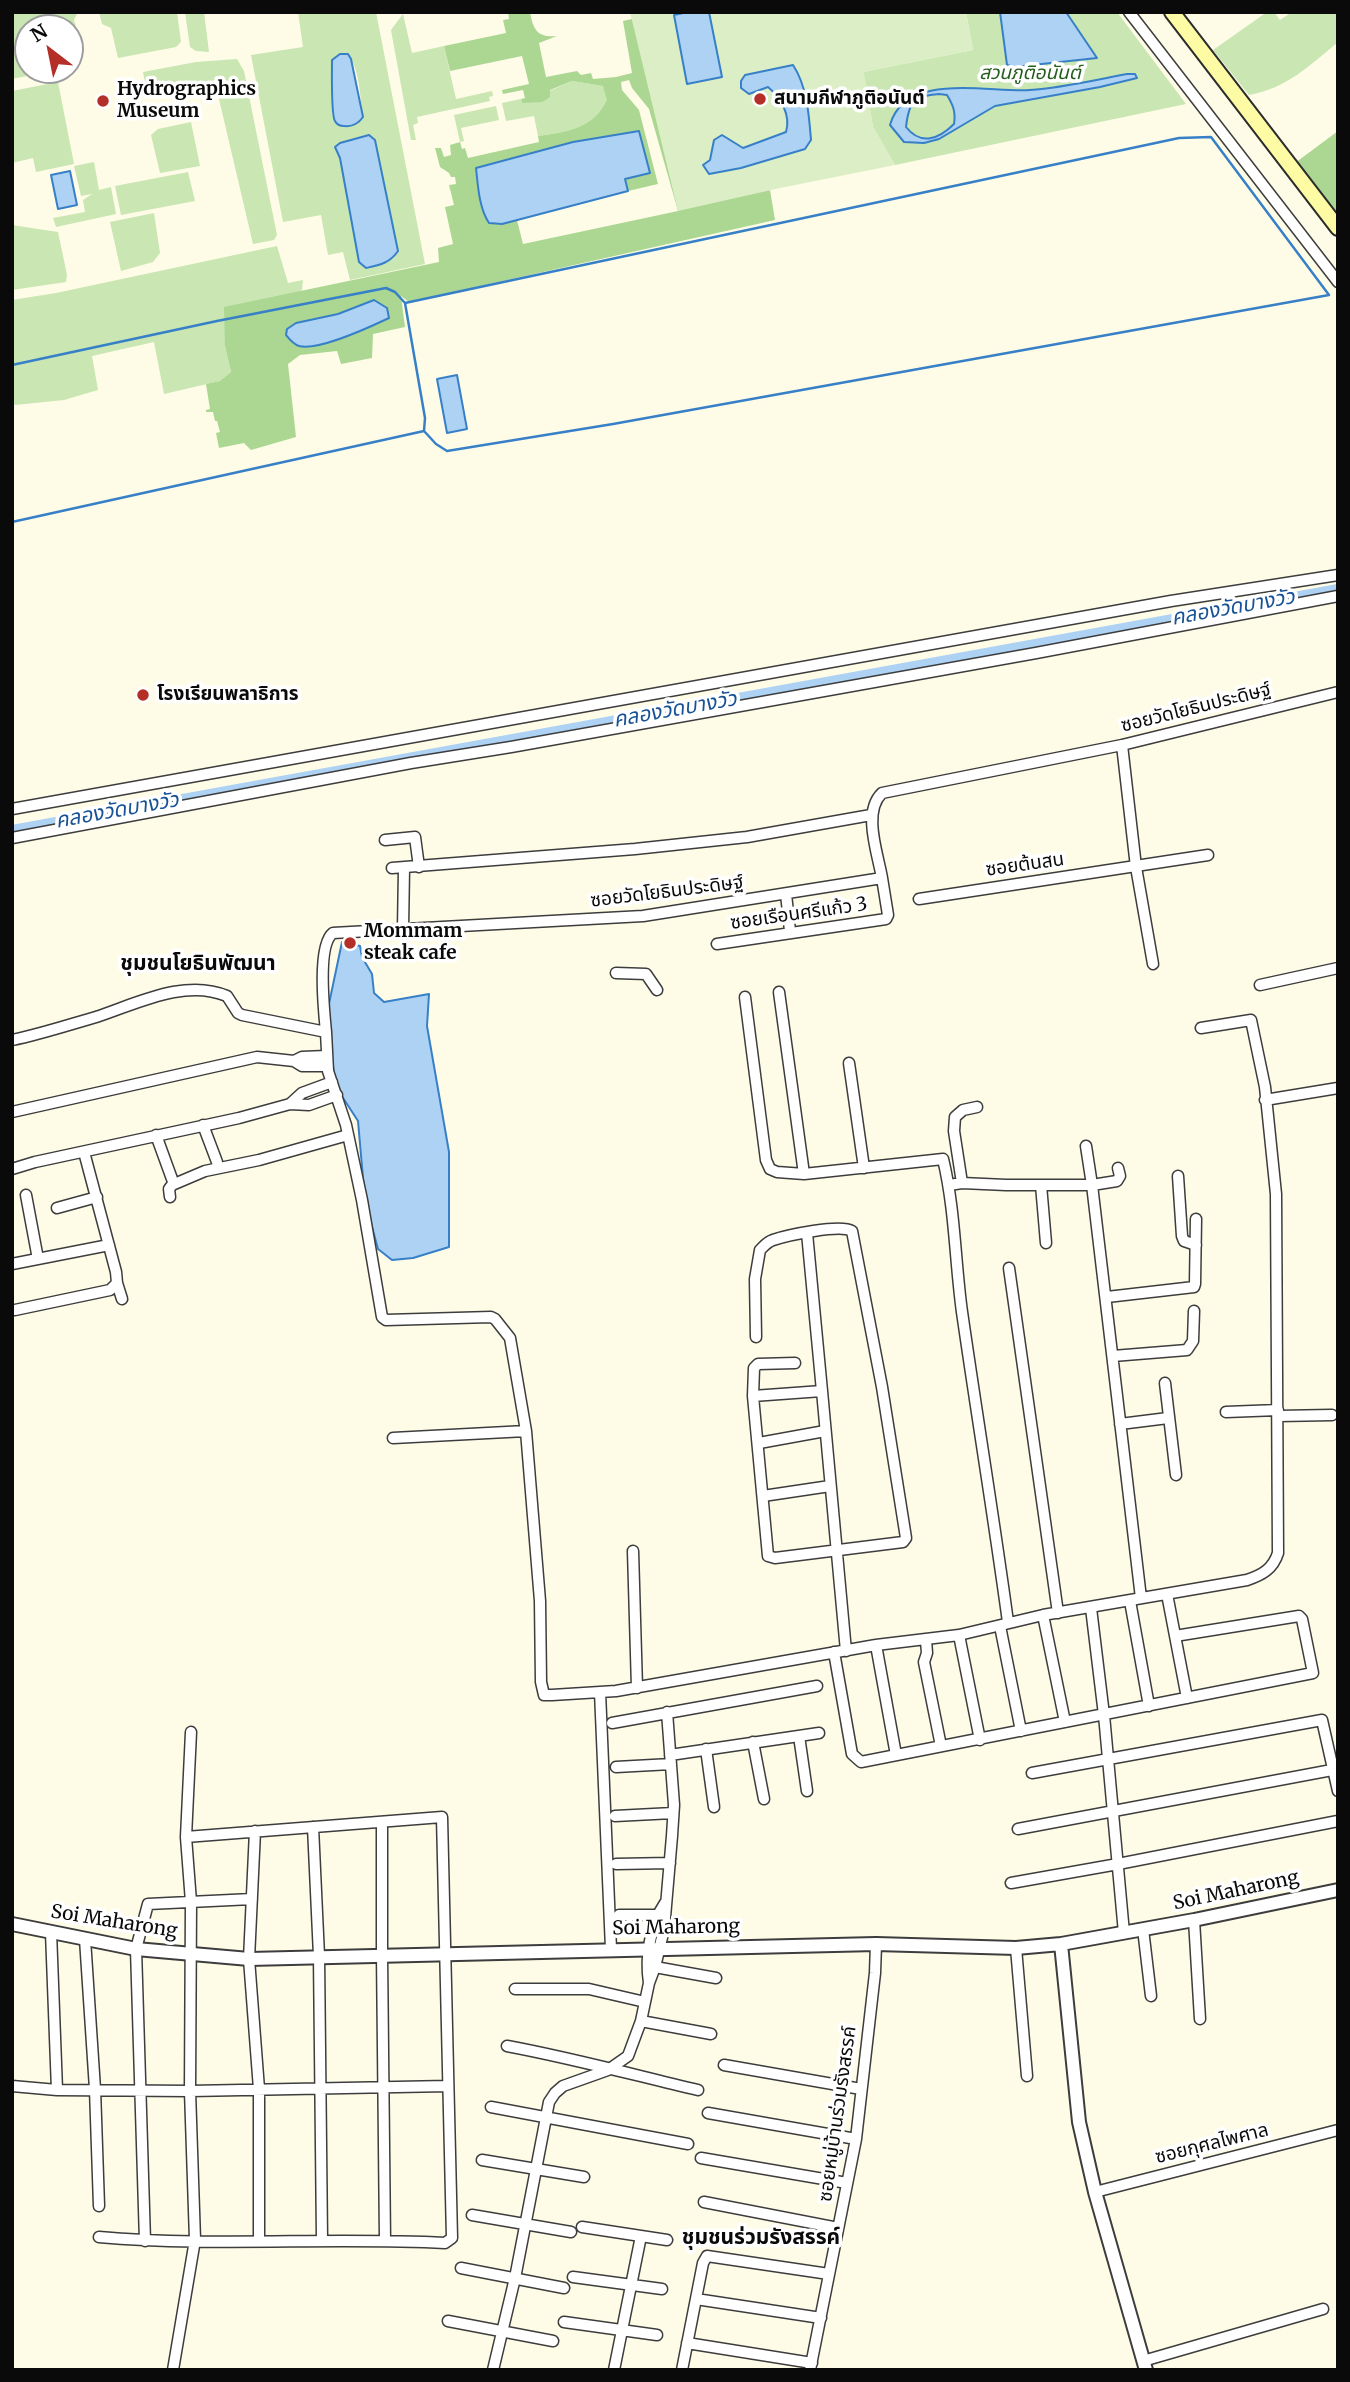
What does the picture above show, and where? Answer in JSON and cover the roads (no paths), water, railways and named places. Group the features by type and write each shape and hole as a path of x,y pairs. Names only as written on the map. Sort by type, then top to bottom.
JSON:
{"main road":[{"path":"1172,12 1338,228"}],"street":[{"path":"1129,12 1338,282"},
{"path":"12,809 1122,610 1338,575"},
{"path":"12,838 411,763 1024,656 1338,596"},
{"name":"ซอยวัดโยธินประดิษฐ์","path":"871,815 876,799 885,792 1122,745 1338,692"},
{"path":"1122,745 1136,867 1153,964"},
{"path":"392,869 747,837 871,815 882,878"},
{"path":"385,840 415,837 419,867"},
{"name":"ซอยต้นสน","path":"919,899 1208,855"},
{"path":"403,929 404,868"},
{"name":"ซอยวัดโยธินประดิษฐ์","path":"326,1032 323,988 326,945 333,933 643,916 882,878"},
{"name":"ซอยเรือนศรีแก้ว 3","path":"717,944 887,918 882,878"},
{"path":"786,894 790,931"},
{"path":"1260,985 1338,968"},
{"path":"617,973 646,974 657,990"},
{"path":"12,1041 153,997 203,990 227,996 242,1015 326,1032 327,1061 348,1135 362,1200 382,1317 386,1320 487,1316 495,1319 510,1338 526,1431 540,1601 541,1682 544,1695 637,1688 876,1645 960,1635 1043,1615 1247,1580 1262,1574 1276,1560 1276,1194 1265,1087 1251,1020 1201,1028"},
{"path":"779,992 804,1174"},
{"path":"745,997 765,1160 770,1169 804,1174 943,1159 949,1185 958,1282 1021,1731"},
{"path":"12,1112 257,1057 268,1056 294,1061 302,1066 327,1061"},
{"path":"849,1063 863,1168"},
{"path":"290,1104 302,1093 332,1082"},
{"path":"1265,1100 1338,1088"},
{"path":"12,1169 290,1104 309,1105 337,1095"},
{"path":"962,1183 954,1131 955,1117 963,1110 977,1107"},
{"path":"203,1125 217,1162"},
{"path":"156,1135 172,1179"},
{"path":"170,1197 169,1189 172,1185 205,1171 259,1160 348,1135"},
{"path":"1086,1146 1107,1297 1136,1600 1149,1706"},
{"path":"84,1152 122,1299"},
{"path":"949,1185 1092,1185 1117,1181 1120,1175 1118,1168"},
{"path":"1178,1176 1182,1236 1184,1241 1196,1245"},
{"path":"1041,1185 1046,1243"},
{"path":"26,1195 38,1259"},
{"path":"57,1208 97,1197"},
{"path":"1107,1297 1194,1287 1196,1219"},
{"path":"756,1337 755,1279 760,1250 773,1240 807,1233 844,1228 854,1234 906,1538 898,1544 769,1557 753,1396 754,1368 757,1364 795,1363"},
{"path":"807,1233 846,1651"},
{"path":"12,1264 109,1245"},
{"path":"1009,1268 1058,1613"},
{"path":"15,1310 110,1290 117,1283"},
{"path":"1113,1356 1187,1350 1193,1341 1194,1311"},
{"path":"1165,1383 1176,1475"},
{"path":"753,1396 822,1391"},
{"path":"1226,1412 1332,1415"},
{"path":"1120,1424 1168,1418"},
{"path":"393,1438 526,1431"},
{"path":"758,1443 825,1431"},
{"path":"764,1496 831,1486"},
{"path":"633,1550 637,1688"},
{"path":"1167,1594 1187,1698"},
{"path":"1091,1608 1104,1714 1124,1933"},
{"path":"1043,1615 1065,1722"},
{"path":"834,1652 852,1754 862,1762 1310,1675 1313,1670 1299,1616 1175,1636"},
{"path":"960,1635 980,1740"},
{"path":"926,1640 927,1653 924,1662 941,1746"},
{"path":"876,1645 895,1755"},
{"path":"612,1723 817,1686"},
{"path":"600,1692 611,1949"},
{"path":"493,2370 549,2102 563,2087 608,2070 628,2056 641,2021 655,1967 655,1948 670,1863 673,1813 667,1712"},
{"path":"1032,1773 1322,1720 1338,1791"},
{"path":"173,2370 195,2241 190,2091 191,1902 186,1837 191,1732"},
{"path":"615,1767 670,1759 706,1749 820,1732"},
{"path":"799,1736 807,1791"},
{"path":"753,1742 764,1799"},
{"path":"706,1749 714,1807"},
{"path":"1018,1829 1332,1770"},
{"path":"615,1816 673,1813"},
{"path":"99,2237 195,2241 386,2240 445,2243 451,2240 442,1817 186,1837"},
{"path":"1012,1883 1338,1821"},
{"path":"382,1822 386,2240"},
{"path":"313,1827 319,1956 322,2240"},
{"path":"255,1831 249,1959 259,2089 258,2241"},
{"path":"616,1864 670,1863"},
{"name":"Soi Maharong","path":"12,1924 136,1949 249,1959 876,1944 1016,1948 1061,1944 1124,1933 1338,1890"},
{"path":"145,2240 136,1949 148,1904 251,1899"},
{"path":"619,1914 662,1915"},
{"path":"1194,1920 1200,2019"},
{"path":"1143,1929 1151,1996"},
{"path":"51,1932 57,2090"},
{"path":"85,1939 95,2089 99,2206"},
{"name":"ซอยหมู่บ้านร่วมรังสรรค์","path":"811,2366 856,2139 876,1944"},
{"path":"1061,1944 1078,2110 1096,2193 1144,2365 1324,2309"},
{"path":"649,1983 647,1962 655,1948"},
{"path":"1016,1948 1027,2076"},
{"path":"655,1967 716,1978"},
{"path":"516,1989 589,1989 645,2002"},
{"path":"641,2021 711,2034"},
{"path":"507,2046 570,2057 608,2070 698,2090"},
{"path":"724,2065 861,2089"},
{"path":"12,2086 57,2090 190,2091 448,2086"},
{"path":"491,2107 688,2144"},
{"path":"708,2113 856,2139"},
{"name":"ซอยกุศลไพศาล","path":"1096,2193 1338,2130"},
{"path":"701,2158 847,2183"},
{"path":"482,2160 584,2177"},
{"path":"704,2202 838,2228"},
{"path":"472,2215 571,2232"},
{"path":"582,2227 667,2240"},
{"path":"614,2370 641,2236"},
{"path":"682,2370 703,2263 708,2256 829,2274"},
{"path":"461,2268 564,2288"},
{"path":"573,2277 662,2289"},
{"path":"696,2299 821,2318"},
{"path":"448,2321 553,2341"},
{"path":"564,2322 657,2335"},
{"path":"687,2343 811,2366"}],"water":[{"path":"709,12 722,77 687,84 674,15"},
{"path":"1000,12 1066,12 1097,58 1014,67 1007,65"},
{"path":"340,54 348,54 351,59 363,117 350,126 339,125 334,117 332,60"},
{"path":"793,65 804,91 808,111 811,140 805,149 741,168 709,174 703,165 710,160 714,140 722,135 743,148 786,132 786,113 773,91 768,87 749,94 741,88 741,81 745,75"},
{"path":"1135,74 1137,78 995,106 939,139 924,143 904,142 890,125 899,108 912,97 930,91 950,88 1030,90","holes":["947,95 955,116 954,124 948,129 936,137 924,138 918,137 906,127 911,106 918,98"]},
{"path":"639,131 650,173 625,179 628,191 502,224 489,223 481,204 476,168 573,142"},
{"path":"369,135 375,140 398,251 388,261 366,268 359,262 340,158 335,147 340,143"},
{"path":"70,171 77,205 58,209 51,175"},
{"path":"374,300 387,308 389,318 357,332 308,347 297,345 286,335 287,329 296,323 338,314"},
{"path":"457,375 467,429 447,433 437,379"},
{"path":"342,942 360,946 362,957 372,974 374,993 384,1002 429,994 427,1026 449,1152 449,1247 413,1258 392,1260 378,1249 365,1201 358,1121 336,1087 326,1018"}],"waterway":[{"path":"12,365 386,288 395,292 405,303 1179,138 1211,137 1329,295 613,424 447,451 424,431 12,522"},
{"path":"405,303 425,418 424,431"},
{"name":"คลองวัดบางวัว","path":"12,830 1338,589"}],"place":[{"name":"สนามกีฬาภูติอนันต์","path":"760,99"},
{"name":"Hydrographics Museum","path":"103,101"},
{"name":"โรงเรียนพลาธิการ","path":"143,695"},
{"name":"Mommam steak cafe","path":"350,943"}],"district":[{"name":"ชุมชนโยธินพัฒนา","path":"198,964"},
{"name":"ชุมชนร่วมรังสรรค์","path":"761,2238"}],"park label":[{"name":"สวนภูติอนันต์","path":"1030,74"}]}
